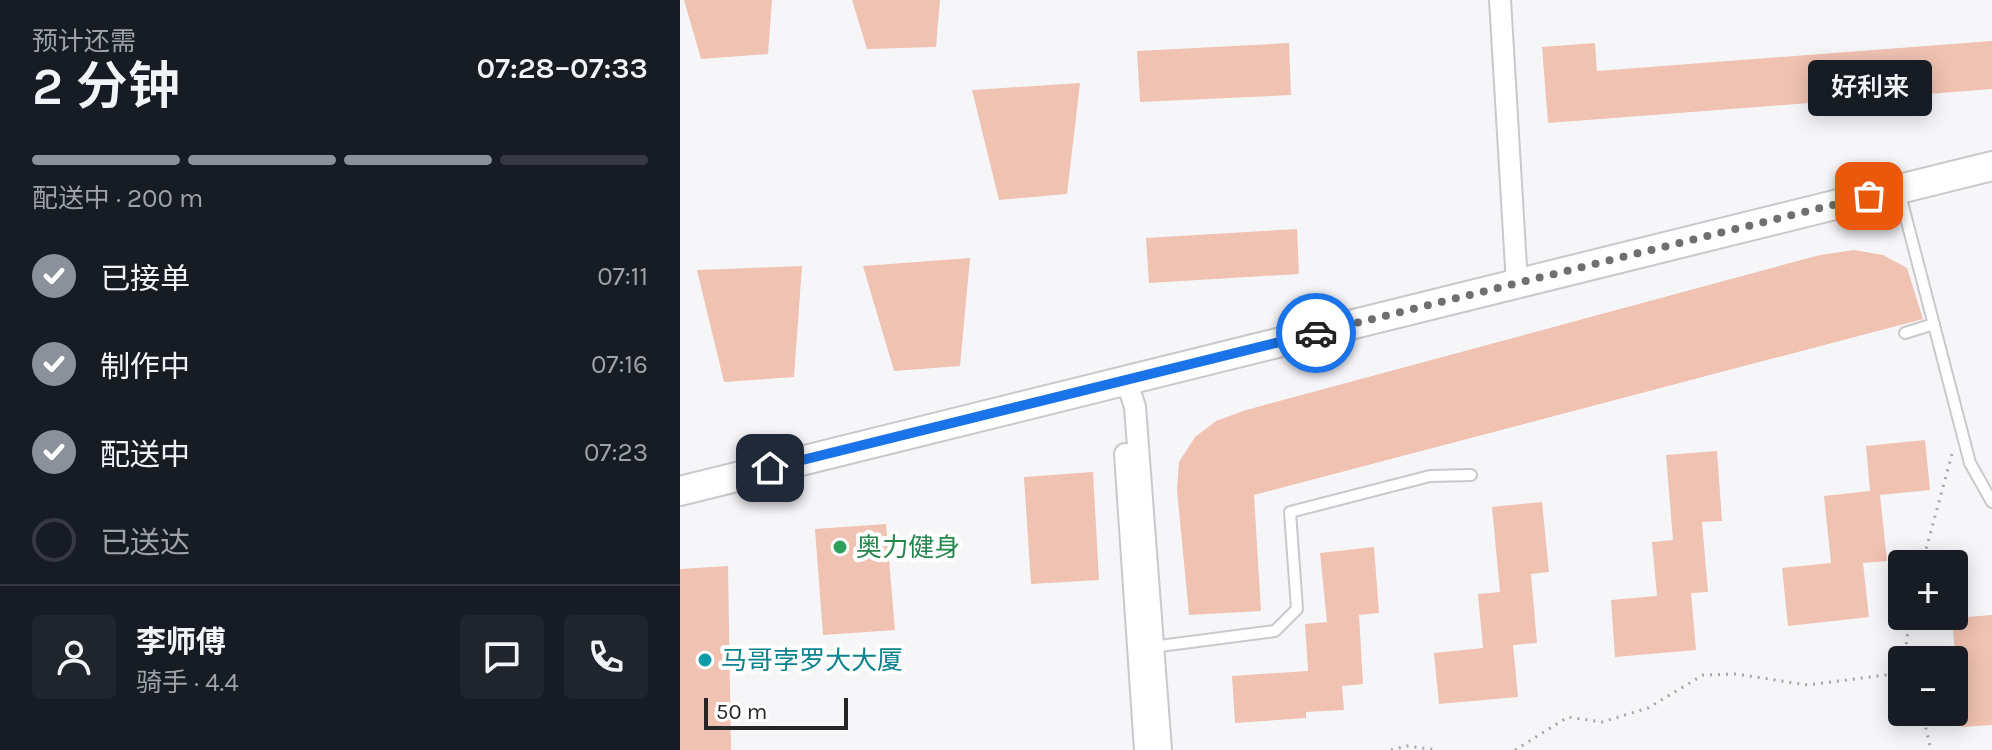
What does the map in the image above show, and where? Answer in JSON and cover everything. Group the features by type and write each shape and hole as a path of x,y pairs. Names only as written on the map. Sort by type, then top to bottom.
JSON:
{"street":[{"path":"1500,0 1517,284"},
{"path":"680,491 1992,166"},
{"path":"1126,379 1122,410 1146,647 1161,750"},
{"path":"1145,750 1146,647"}],"lane":[{"path":"1899,189 1970,463 1992,502"},
{"path":"1905,333 1934,324"},
{"path":"1146,647 1275,631 1297,609 1290,512 1430,476 1471,475"}],"path":[{"path":"1926,550 1960,428"},
{"path":"1515,750 1568,717 1602,722 1648,708 1703,675 1736,674 1808,685 1888,675"},
{"path":"1925,726 1931,750"},
{"path":"1391,750 1407,746 1438,750"}],"building":[{"path":"684,0 772,0 768,54 701,59"},
{"path":"852,0 940,0 936,47 867,49"},
{"path":"1992,41 1992,89 1548,123 1542,47 1595,43 1597,71"},
{"path":"1289,43 1291,95 1140,102 1137,51"},
{"path":"1080,83 1067,194 999,200 972,90"},
{"path":"1297,229 1299,274 1149,283 1146,238"},
{"path":"1854,250 1883,255 1907,268 1923,319 1254,495 1261,611 1189,615 1177,490 1179,462 1195,437 1216,421 1246,410 1820,255"},
{"path":"970,258 960,366 894,371 863,266"},
{"path":"802,266 794,377 724,382 697,270"},
{"path":"1925,440 1930,490 1880,495 1887,561 1863,563 1869,617 1788,626 1782,568 1831,563 1824,496 1870,491 1866,446"},
{"path":"1717,451 1722,521 1702,522 1708,592 1691,593 1696,650 1615,657 1611,600 1657,596 1652,542 1673,540 1666,455"},
{"path":"1093,472 1099,580 1031,584 1024,477"},
{"path":"1542,502 1549,572 1531,574 1537,643 1513,645 1518,697 1439,704 1434,653 1483,648 1478,594 1500,592 1492,507"},
{"path":"886,524 895,630 823,635 815,529"},
{"path":"1374,547 1379,613 1359,615 1363,684 1342,686 1344,710 1306,712 1306,718 1235,723 1232,676 1308,671 1305,624 1327,622 1320,553"},
{"name":"马哥孛罗大大厦","path":"728,566 731,750 680,750 680,569"},
{"path":"1992,615 1992,725 1961,727 1968,726 1968,646 1954,646 1953,630 1968,630 1968,617"}],"way so far":[{"path":"1316,333 1869,196"}],"place":[{"name":"好利来","path":"1869,196"},
{"name":"奥力健身","path":"840,547"},
{"name":"马哥孛罗大大厦","path":"705,660"}],"route":[{"path":"770,468 1316,333"}]}
